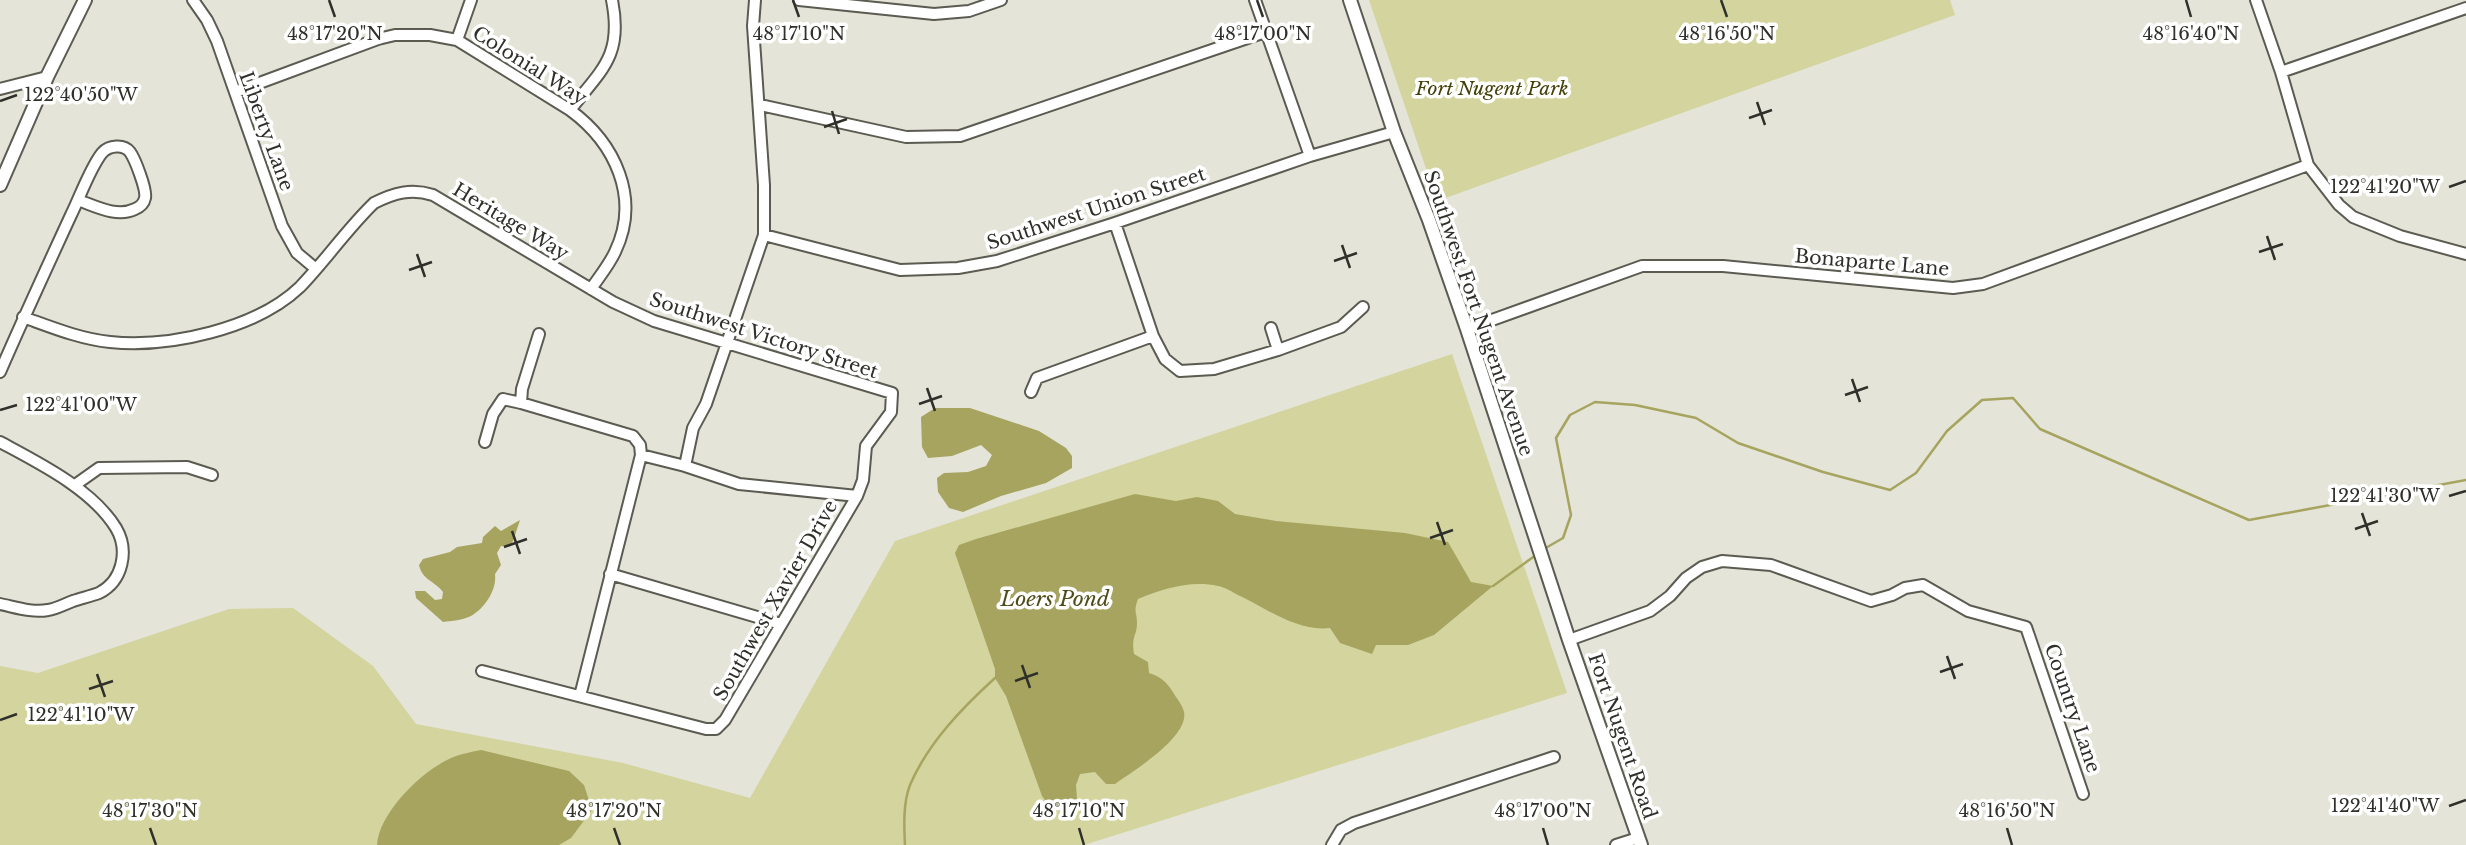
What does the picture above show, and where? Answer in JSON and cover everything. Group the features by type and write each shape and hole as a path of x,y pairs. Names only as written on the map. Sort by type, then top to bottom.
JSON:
{"street":[{"path":"0,185 47,77 86,0"},
{"name":"Liberty Lane","path":"193,0 217,41 282,226 297,253 316,269"},
{"path":"457,40 471,0"},
{"path":"570,110 607,63 616,41 612,0"},
{"path":"685,466 693,428 706,404 764,235 760,105 753,26 755,0"},
{"path":"799,0 874,4 934,15 969,11 1001,0"},
{"path":"1255,0 1310,156"},
{"name":"Southwest Fort Nugent Avenue","path":"1350,0 1394,132 1429,220 1467,329 1569,640"},
{"path":"2256,0 2281,72 2308,166 2339,205 2353,216 2400,236 2466,254"},
{"path":"2281,72 2466,8"},
{"path":"760,105 906,137 960,136 1265,32"},
{"name":"Colonial Way","path":"235,92 395,35 430,35 457,40 586,121 607,145 620,170 626,195 626,219 615,252 591,289"},
{"path":"0,89 47,77"},
{"name":"Southwest Union Street","path":"764,235 900,270 958,268 997,261 1310,156 1394,132"},
{"path":"0,372 23,317 78,200 103,151 112,146 124,147 131,153 144,185 146,196 143,203 127,212 118,212 78,200"},
{"name":"Bonaparte Lane","path":"1467,329 1642,266 1723,266 1952,288 1983,284 2308,166"},
{"name":"Heritage Way","path":"23,317 76,335 110,342 151,342 218,330 253,318 283,301 316,269 374,203 405,191 433,195 591,289"},
{"path":"1115,223 1153,336 1165,359 1180,371 1214,369 1278,350 1340,327 1363,307"},
{"name":"Southwest Victory Street","path":"591,289 654,321 892,393 891,412 866,446 863,480 857,496"},
{"path":"1271,328 1278,350"},
{"path":"521,403 522,389 539,334"},
{"path":"1031,392 1037,378 1153,336"},
{"path":"485,442 493,414 503,399 633,436 640,445 641,455 580,696"},
{"path":"0,442 75,485 116,528 123,546 123,563 114,581 101,592 48,610 28,610 0,604"},
{"path":"641,455 739,484 857,496"},
{"path":"75,485 99,468 187,467 212,475"},
{"name":"Southwest Xavier Drive","path":"482,671 706,729 716,729 725,720 857,496"},
{"name":"Country Lane","path":"1569,640 1650,611 1670,596 1686,578 1702,567 1722,561 1771,565 1871,601 1892,595 1905,587 1923,585 1968,611 2026,627 2083,794"},
{"path":"610,574 781,624"},
{"name":"Fort Nugent Road","path":"1569,640 1639,841"},
{"path":"1332,845 1341,831 1354,822 1554,757"},
{"path":"1616,845 1639,841"}],"green space":[{"name":"Fort Nugent Park","path":"1369,0 1950,0 1955,15 1437,201"},
{"path":"1452,354 1567,693 1084,845 0,845 0,666 38,673 229,609 293,608 373,666 416,724 623,763 750,798 895,541"}],"water":[{"path":"935,408 970,408 1039,431 1066,448 1072,456 1072,468 1046,483 1001,496 963,512 949,508 938,492 937,478 944,473 968,472 986,466 992,455 981,445 952,456 928,458 922,447 921,417"},
{"name":"Loers Pond","path":"1135,494 1176,501 1197,497 1218,501 1235,514 1276,521 1405,533 1448,542 1471,582 1493,586 1434,635 1408,645 1376,645 1372,654 1340,643 1330,628 1294,623 1221,587 1208,584 1187,585 1138,599 1135,610 1137,623 1134,654 1148,662 1149,673 1162,679 1171,689 1183,708 1183,722 1169,742 1115,784 1106,784 1095,772 1080,774 1076,785 1077,799 1070,808 1053,811 1042,796 1006,696 995,678 995,669 955,553 959,545 976,539"},
{"path":"520,520 509,547 501,546 497,553 501,565 495,574 492,592 476,613 443,622 416,598 415,591 425,591 435,600 442,599 443,592 421,570 419,565 423,559 450,552 457,547 482,543 483,537 495,526 501,531"},
{"path":"481,750 569,771 584,785 592,810 571,838 559,845 377,845 385,820 414,783 449,759"}],"waterway":[{"path":"1544,549 1563,538 1571,515 1556,438 1570,415 1595,402 1635,405 1696,418 1738,443 1823,472 1890,490 1916,473 1947,431 1982,400 2013,398 2040,429 2249,520 2466,480"},
{"path":"1493,586 1536,555"},
{"path":"905,845 906,799 917,770 947,727 995,678"}]}
